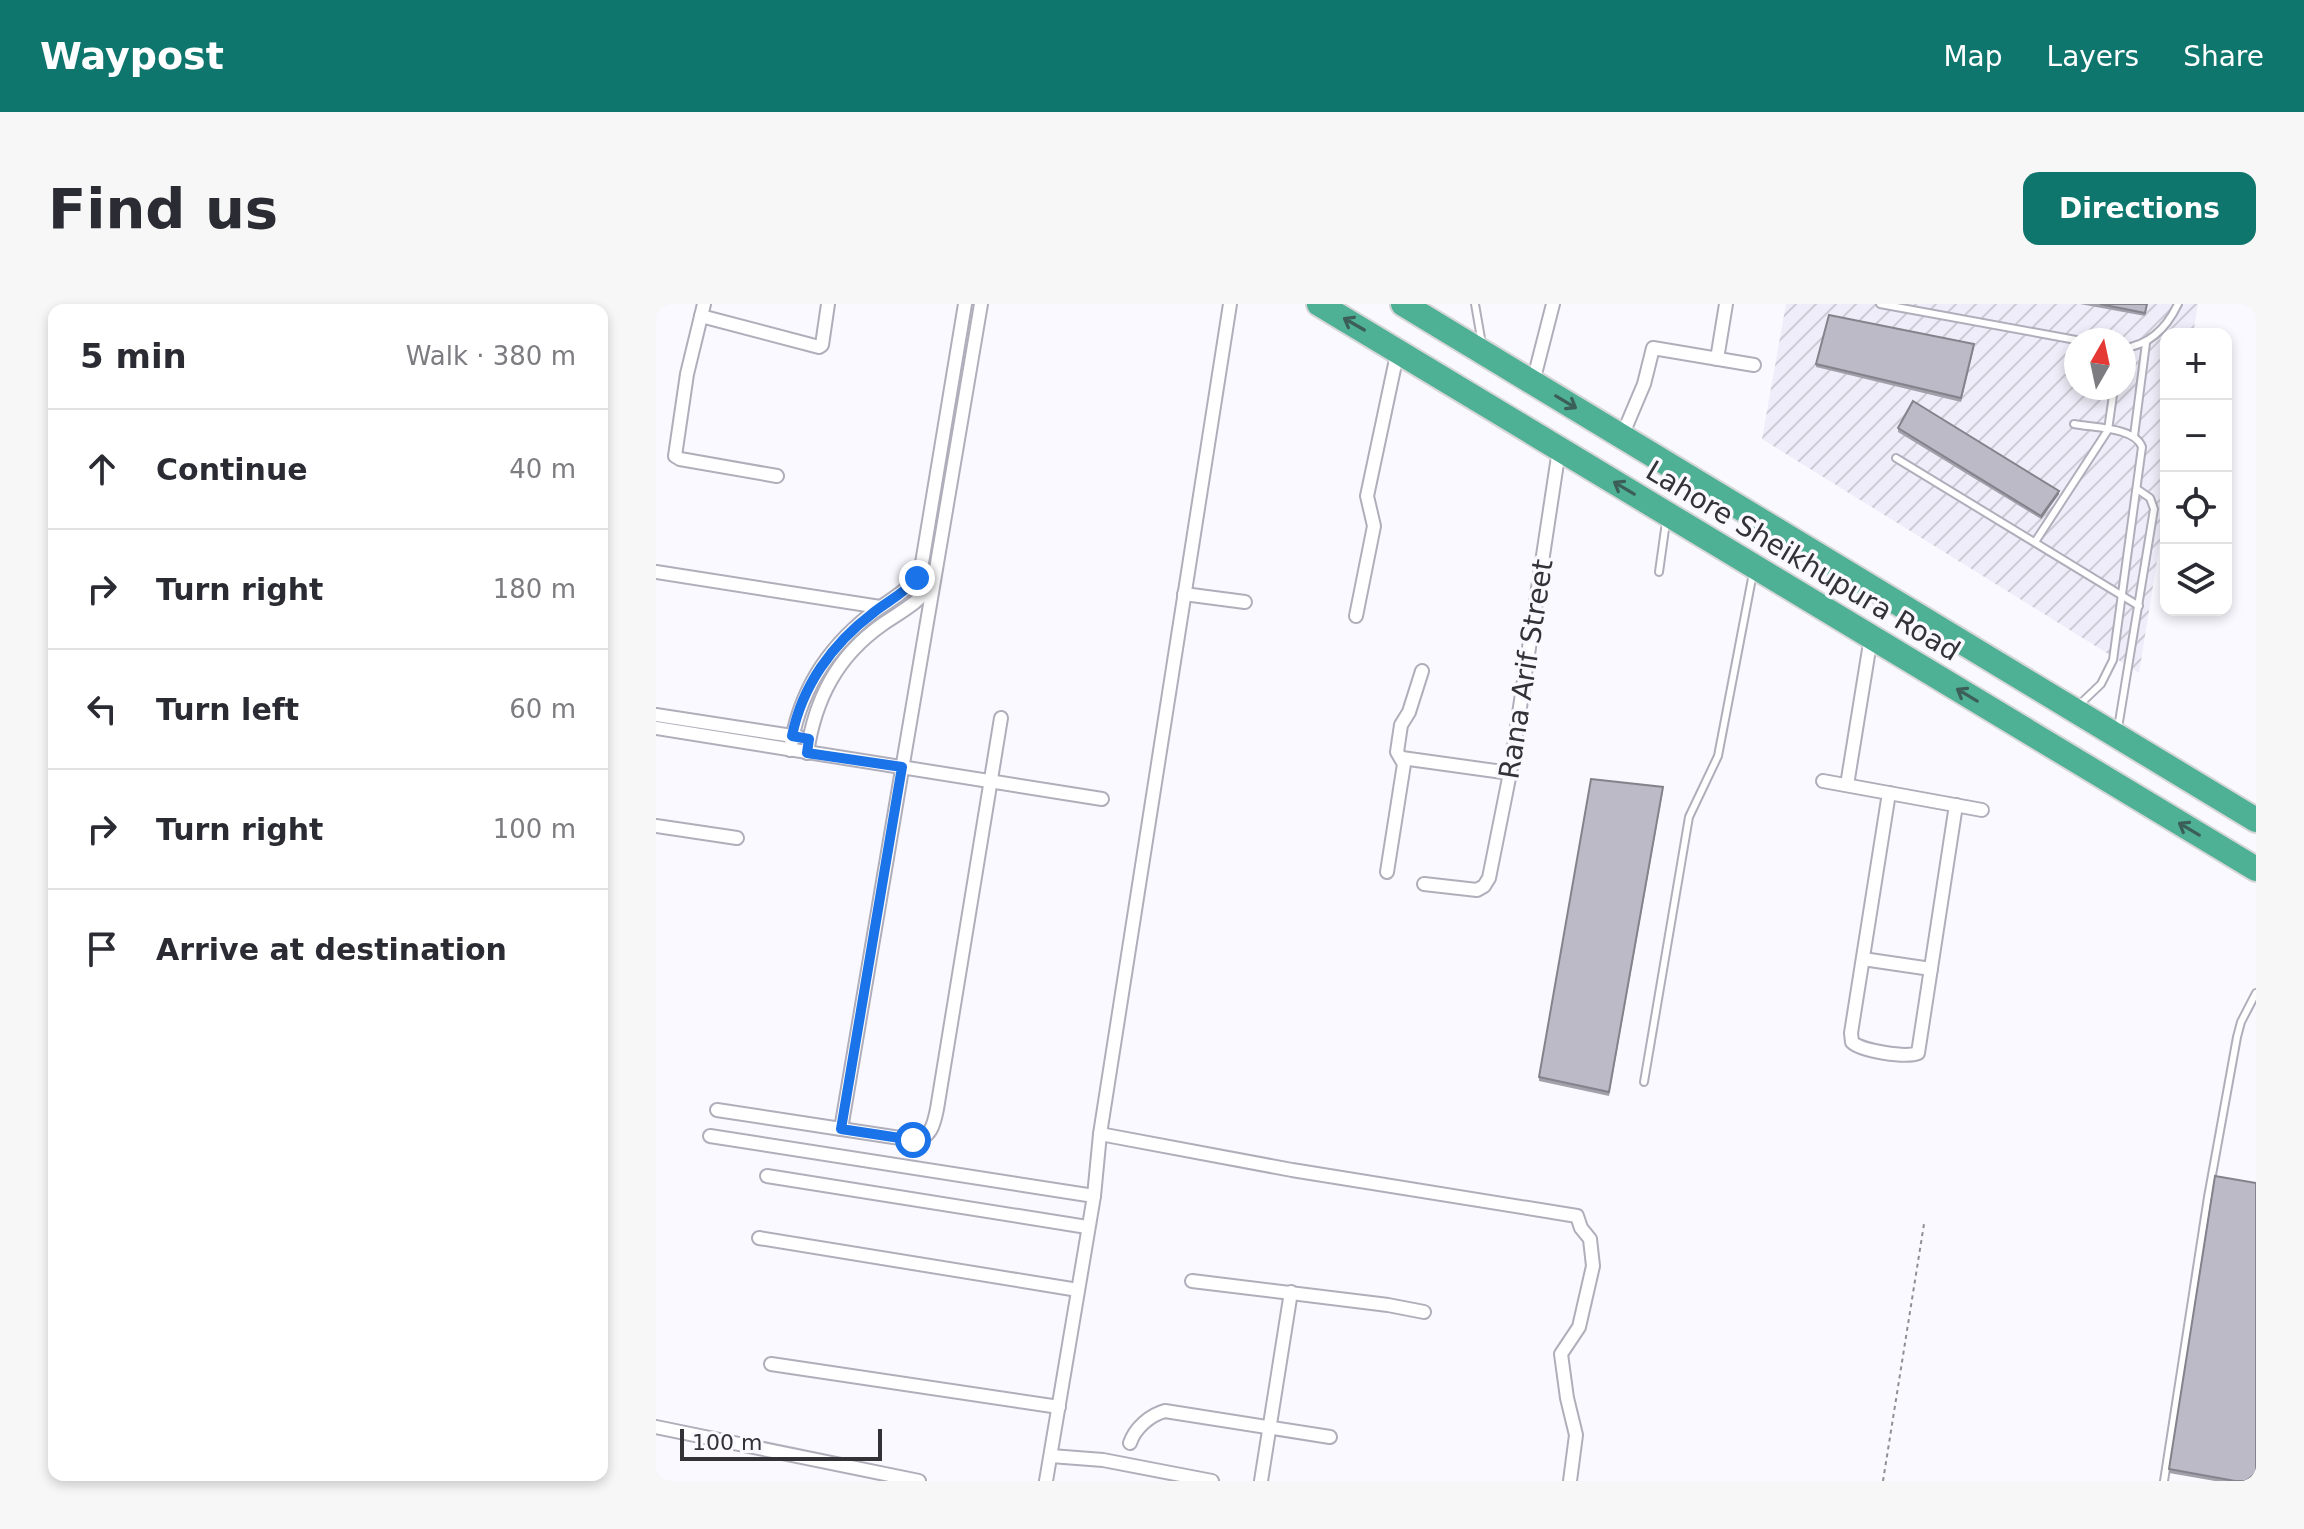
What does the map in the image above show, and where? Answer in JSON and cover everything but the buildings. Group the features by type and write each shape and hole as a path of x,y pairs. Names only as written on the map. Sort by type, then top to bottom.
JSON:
{"highway":[{"name":"Lahore Sheikhupura Road","path":"1319,304 2256,869"},
{"name":"Lahore Sheikhupura Road","path":"1403,304 2256,820"},
{"path":"1698,532 1719,496"}],"street":[{"path":"777,476 675,456 687,374 703,310 819,347 822,345 828,304"},
{"path":"790,750 800,705 820,669 857,626 909,587 921,569 965,304"},
{"path":"841,1129 981,304"},
{"path":"1046,1481 1094,1196 1100,1134 1230,304"},
{"path":"1533,382 1553,304"},
{"path":"1717,359 1726,304"},
{"path":"1622,436 1644,384 1652,349 1754,365"},
{"path":"1356,616 1374,526 1367,496 1398,350"},
{"name":"Rana Arif Street","path":"1424,884 1477,890 1489,878 1510,773 1559,450"},
{"path":"656,572 880,607"},
{"path":"807,753 818,704 842,664 871,633 920,599 934,581"},
{"path":"1184,594 1245,602"},
{"path":"1847,785 1871,637"},
{"path":"1387,872 1404,764 1397,752 1401,725 1409,712 1422,671"},
{"path":"656,715 809,739"},
{"path":"717,1110 917,1140 926,1136 933,1127 1001,718"},
{"path":"656,728 1102,799"},
{"path":"1402,758 1510,773"},
{"path":"1823,781 1982,810"},
{"path":"1889,793 1852,1042 1858,1048 1907,1056 1918,1051 1956,805"},
{"path":"656,826 737,838"},
{"path":"1863,959 1931,969"},
{"path":"1100,1134 1292,1170 1577,1216 1581,1228 1590,1239 1593,1266 1579,1327 1561,1354 1576,1435 1570,1481"},
{"path":"710,1136 1094,1196"},
{"path":"767,1176 1087,1227"},
{"path":"759,1238 1078,1290"},
{"path":"1192,1281 1424,1312"},
{"path":"1261,1481 1291,1292"},
{"path":"771,1364 1059,1407"},
{"path":"1130,1443 1141,1426 1162,1411 1330,1437"},
{"path":"656,1427 919,1481"},
{"path":"1051,1456 1103,1460 1212,1481"}],"lane":[{"path":"1475,304 1485,354"},
{"path":"1880,304 2064,338"},
{"path":"2136,345 2146,343 2163,328 2178,304"},
{"path":"2134,436 2146,343"},
{"path":"2035,542 2108,430 2112,400"},
{"path":"2074,424 2134,436 2142,447 2113,660 2101,684 2074,709"},
{"path":"1896,458 2139,606"},
{"path":"2116,735 2154,509 2150,498 2137,489"},
{"path":"1659,572 1668,514"},
{"path":"1644,1082 1689,817 1718,756 1755,565"},
{"path":"2164,1481 2210,1182 2239,1028 2256,993"},
{"path":"2210,1182 2226,1185"}],"path":[{"path":"1883,1481 1924,1224"}],"shaded area":[{"path":"1786,304 2198,304 2194,328 2160,328 2160,542 2139,673 1762,439"}],"route":[{"path":"913,1140 841,1129 902,767 807,753 809,739 792,736 804,695 825,662 857,626 917,578"}]}
